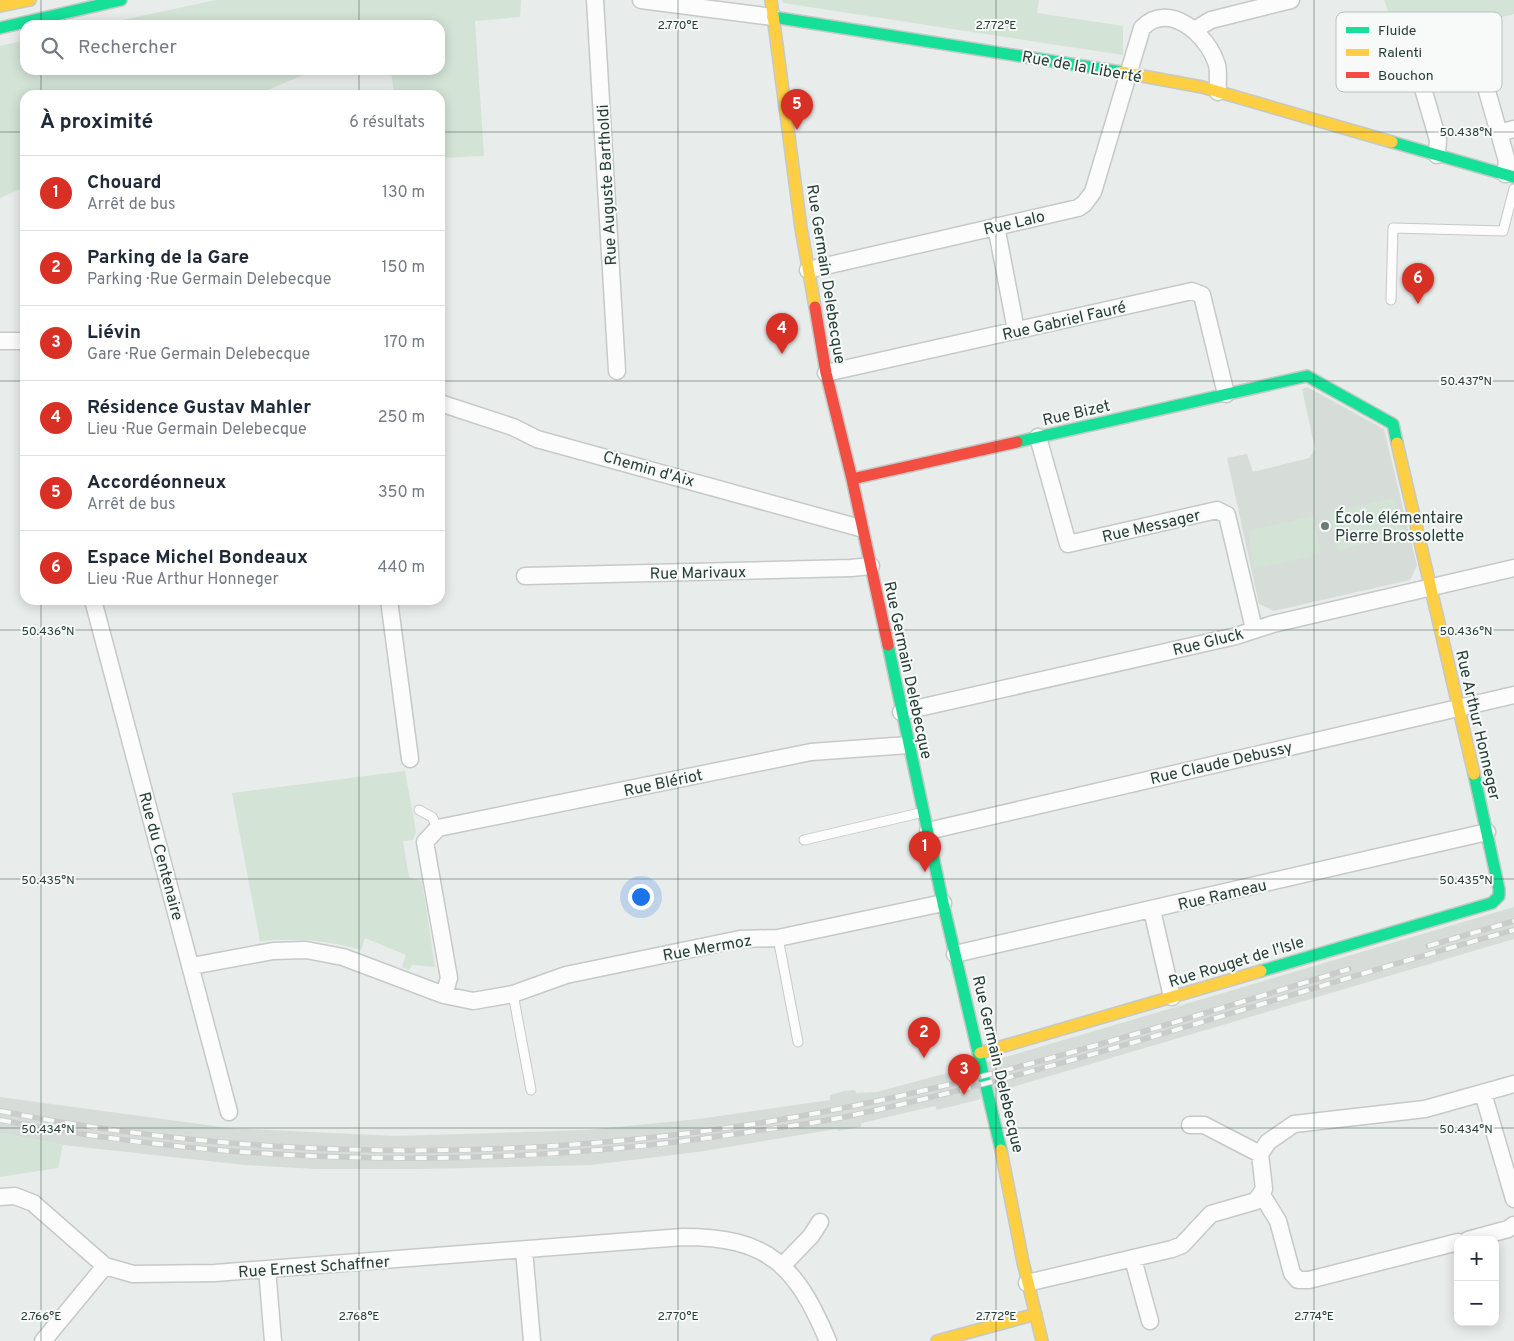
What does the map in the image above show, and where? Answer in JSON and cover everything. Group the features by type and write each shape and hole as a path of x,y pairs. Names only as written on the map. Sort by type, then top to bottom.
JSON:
{"main road":[{"path":"0,6 30,0"},
{"path":"35,20 121,0"},
{"name":"Rue Germain Delebecque","path":"771,0 808,270 826,373 852,479 860,528 871,566 943,902 1008,1175 1027,1284 1042,1341"},
{"name":"Rue de la Liberté","path":"773,17 1129,73 1218,92 1510,175"},
{"path":"0,28 20,23"},
{"name":"Rue Bizet","path":"852,479 1307,376"},
{"name":"Rue Arthur Honneger","path":"1307,376 1393,424 1487,832 1499,896"},
{"name":"Rue Rouget de l'Isle","path":"980,1054 1492,902 1499,896"},
{"path":"937,1341 1036,1314"}],"street":[{"name":"Rue Auguste Bartholdi","path":"595,0 617,370"},
{"name":"Rue de la Liberté","path":"641,0 773,17"},
{"path":"1218,92 1217,66 1196,30 1212,20 1290,0"},
{"name":"Rue Lalo","path":"808,270 1078,208 1090,198 1142,28 1150,18 1164,15 1181,20 1196,30"},
{"path":"1424,92 1438,140 1437,154"},
{"path":"1492,92 1506,131 1507,161 1510,175"},
{"path":"996,226 1016,330"},
{"name":"Rue Gabriel Fauré","path":"826,373 1192,291 1202,295 1226,394"},
{"path":"0,341 20,342"},
{"name":"Chemin d'Aix","path":"445,405 513,427 537,439 860,528"},
{"name":"Rue Messager","path":"1038,437 1068,544 1217,510 1227,515 1254,629"},
{"name":"Rue Marivaux","path":"525,576 871,566"},
{"name":"Rue Gluck","path":"901,712 1227,638 1254,629 1514,568"},
{"name":"Rue du Centenaire","path":"94,605 230,1112"},
{"path":"390,605 410,759"},
{"name":"Rue Claude Debussy","path":"928,831 1514,695"},
{"name":"Rue Blériot","path":"438,828 811,752 908,745"},
{"path":"438,828 425,842 449,978 444,996"},
{"name":"Rue Rameau","path":"956,954 1487,832"},
{"name":"Rue Mermoz","path":"192,966 273,951 306,950 352,960 444,996 473,1001 513,994 566,974 740,939 778,938 943,902"},
{"path":"1152,910 1172,997"},
{"path":"1027,1284 1133,1259 1182,1245 1212,1214 1256,1202 1264,1189 1260,1154 1268,1142 1294,1124 1425,1109 1514,1084"},
{"path":"1483,1093 1514,1199"},
{"path":"1190,1124 1204,1125 1260,1154"},
{"path":"1262,1195 1278,1221 1292,1273 1298,1280 1309,1280 1454,1243"},
{"path":"0,1197 15,1196 33,1204 105,1266 43,1341"},
{"path":"782,1266 811,1236 820,1222"},
{"path":"1483,1236 1508,1229 1514,1225"},
{"name":"Rue Ernest Schaffner","path":"105,1266 133,1274 215,1273 683,1237 715,1237 745,1244 765,1252 782,1266 799,1284 813,1306 828,1341"},
{"path":"524,1250 532,1341"},
{"path":"1133,1259 1150,1321"},
{"path":"267,1269 273,1318 273,1341"}],"lane":[{"path":"1392,300 1393,228 1503,230 1514,188"},
{"path":"419,810 432,816 438,828"},
{"path":"804,840 924,812"},
{"path":"778,938 798,1042"},
{"path":"513,994 531,1090"}],"shaded area":[{"name":"École élémentaire Pierre Brossolette","path":"1307,387 1384,429 1417,566 1410,580 1274,611 1259,604 1227,458 1247,454 1253,472 1309,458 1315,449 1302,389"},
{"path":"1514,907 1514,939 1006,1089 980,1093 981,1099 937,1110 935,1106 861,1123 861,1127 838,1131 836,1129 698,1152 591,1165 421,1169 316,1169 245,1165 63,1145 0,1133 0,1097 229,1128 396,1136 586,1130 699,1119 830,1100 830,1095 844,1091 855,1090 856,1093 877,1092 1013,1055"}],"green space":[{"path":"216,0 521,0 520,17 475,21 484,156 445,158 445,90 393,90 392,75 445,75 445,20 122,20"},
{"path":"782,0 1039,0 1037,13 1123,26 1123,55 783,3"},
{"path":"1384,0 1514,0 1514,14 1502,17 1502,12 1388,12"},
{"path":"20,41 20,75 303,75 268,90 20,90 20,189 0,198 0,46"},
{"path":"1394,498 1404,534 1338,550 1329,513"},
{"path":"1313,516 1321,554 1254,569 1248,531"},
{"path":"405,771 416,832 413,840 403,841 409,877 422,881 435,967 412,965 409,970 402,967 406,955 365,938 361,950 311,941 260,941 232,793"},
{"path":"0,1133 63,1145 58,1168 0,1177"}],"railway":[{"path":"1428,946 1514,921"},
{"path":"0,1120 93,1136 186,1147 374,1158 562,1153 656,1144 824,1121 933,1097 1100,1052 1514,930"},
{"path":"0,1111 104,1129 209,1141 315,1148 422,1150 528,1147 634,1139 739,1126 843,1108 971,1079 1098,1045 1349,969"}],"traffic: fast":[{"path":"35,20 121,0"},
{"path":"773,17 1121,72"},
{"path":"0,28 20,23"},
{"path":"1392,142 1514,177"},
{"path":"1017,442 1307,376 1393,424 1397,443"},
{"path":"888,645 943,903 1001,1150"},
{"path":"1261,971 1492,903 1499,896 1499,889 1474,774"}],"traffic: slow":[{"path":"0,6 30,0"},
{"path":"771,0 801,228 815,307"},
{"path":"1121,72 1202,87 1392,142"},
{"path":"1397,443 1474,774"},
{"path":"980,1053 1261,971"},
{"path":"1001,1150 1023,1262 1042,1341"},
{"path":"937,1341 1036,1314"}],"traffic: jam":[{"path":"815,307 826,373 852,479 888,645"},
{"path":"852,479 1017,442"}],"place":[{"name":"Accordéonneux","path":"797,130"},
{"name":"Espace Michel Bondeaux","path":"1418,304"},
{"name":"Résidence Gustav Mahler","path":"782,354"},
{"name":"École élémentaire Pierre Brossolette","path":"1325,526"},
{"name":"Chouard","path":"925,872"},
{"name":"Parking de la Gare","path":"924,1058"},
{"name":"Liévin","path":"964,1095"}]}
